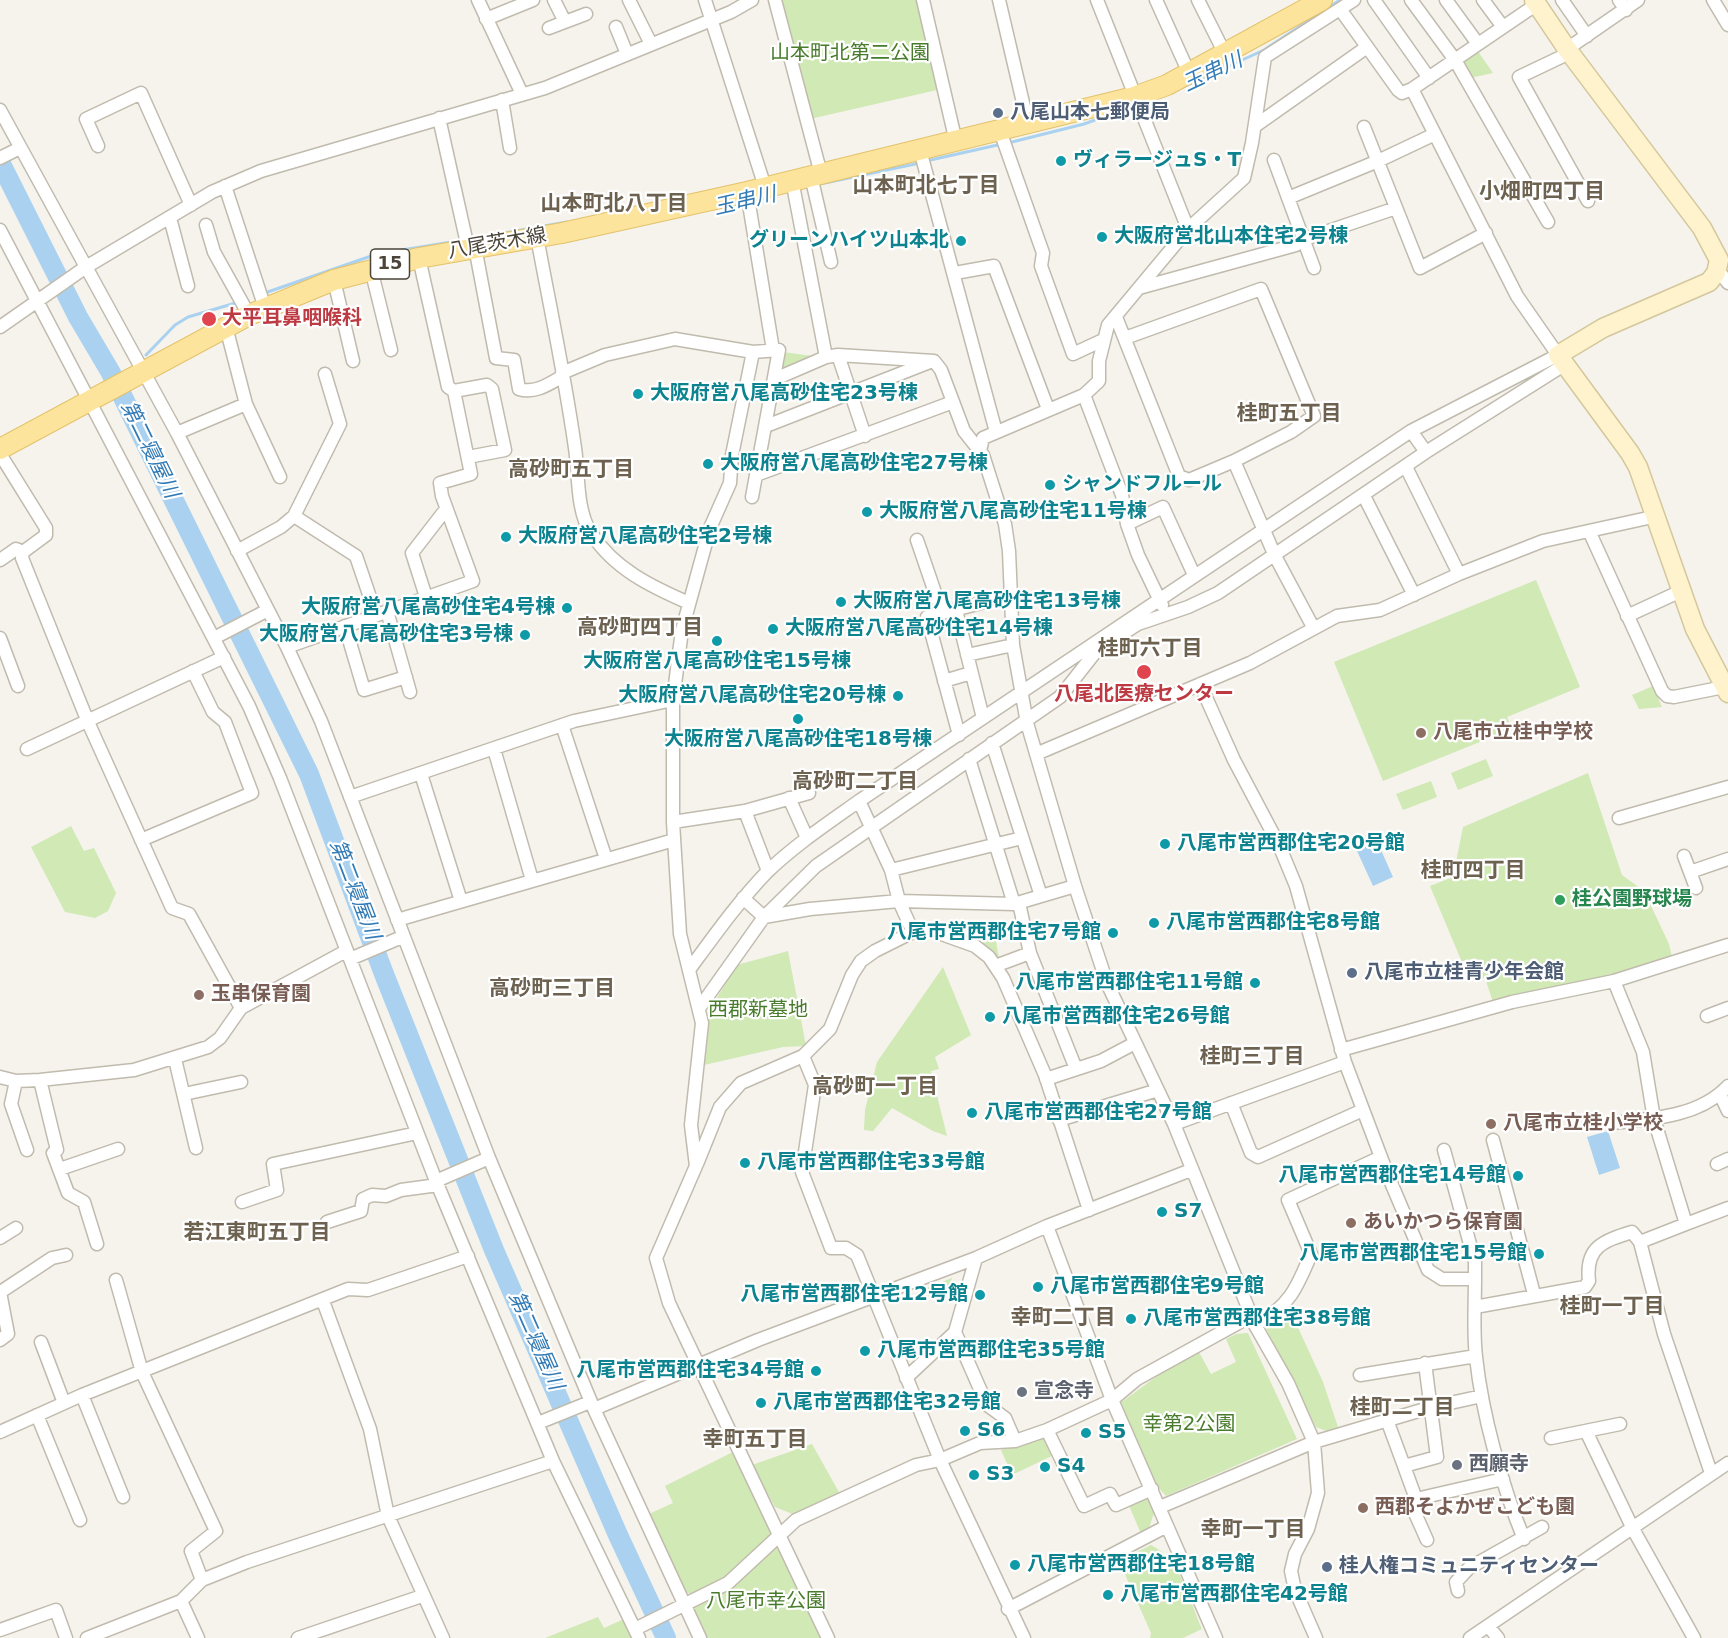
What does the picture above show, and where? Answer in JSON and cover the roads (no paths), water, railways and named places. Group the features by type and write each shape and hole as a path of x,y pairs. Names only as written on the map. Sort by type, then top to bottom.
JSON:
{"main road":[{"name":"八尾茨木線","path":"0,449 226,327 256,304 371,269 469,244 537,237 752,194 922,158 956,142 1003,140 1028,124 1136,102 1322,0"}],"street":[{"path":"477,0 522,94"},
{"path":"486,19 533,0"},
{"path":"554,0 565,22"},
{"path":"629,0 651,44"},
{"path":"705,0 713,20 752,194 773,350"},
{"path":"0,327 86,267 225,186 261,171 545,88 713,20 752,0"},
{"path":"775,0 832,356 851,394 865,436"},
{"path":"923,0 956,142"},
{"path":"999,0 1028,124"},
{"path":"1097,0 1188,229"},
{"path":"1156,0 1189,73"},
{"path":"1198,0 1225,54"},
{"path":"980,451 983,438 1084,395 1099,381 1099,361 1108,325 1188,229 1244,178 1255,126 1265,57 1354,0"},
{"path":"1374,0 1429,78"},
{"path":"1412,0 1455,60 1548,222"},
{"path":"1446,0 1478,44"},
{"path":"1483,0 1503,27"},
{"path":"1562,0 1587,36"},
{"path":"1588,201 1519,77 1561,57 1623,5 1638,0"},
{"path":"1717,1 1728,25"},
{"path":"700,1007 764,917 816,866 969,759 1027,723 1070,688 1097,650 1138,624 1188,607 1218,593 1364,496 1561,360 1633,315 1723,276 1719,260 1702,228 1535,2 1412,90 1402,93 1340,9"},
{"path":"549,28 586,14"},
{"path":"616,27 627,54"},
{"path":"1255,126 1367,47"},
{"path":"1412,90 1518,296 1561,360 1630,453 1657,516 1681,591 1720,663 1726,690 1667,696 1627,616 1590,532"},
{"path":"98,146 86,119 141,93 191,205"},
{"path":"502,100 510,148"},
{"path":"0,110 177,433 287,647 321,721 402,937 489,1158 592,1406 700,1638"},
{"path":"439,118 496,358 514,360 519,389 527,392 545,387 562,375 605,355 675,339 753,352 779,350 752,497"},
{"path":"1364,127 1420,268 1486,233"},
{"path":"1288,198 1378,161 1435,134"},
{"path":"1003,140 1043,253 1041,266 1072,354 1103,340"},
{"path":"0,158 20,148"},
{"path":"922,158 955,273 996,432"},
{"path":"1274,160 1288,198 1299,243 1314,268"},
{"path":"805,182 831,262"},
{"path":"225,186 256,304"},
{"path":"1139,288 1299,243 1396,208"},
{"path":"170,218 188,286"},
{"path":"206,225 214,252 238,295 256,304"},
{"path":"0,230 249,706 280,778 437,1183 553,1461 637,1634 728,1583 796,1520 916,1465 940,1460 980,1443 1015,1441 1047,1430 1112,1400 1137,1379 1253,1320 1272,1316 1290,1300 1311,1254 1287,1200 1381,1157"},
{"path":"537,237 583,509 590,531 608,554 643,583 689,603"},
{"path":"287,647 473,581 446,508 440,483 471,474 454,392 448,387 419,258"},
{"path":"955,273 994,266 1048,409"},
{"path":"371,269 391,350"},
{"path":"334,280 353,361"},
{"path":"1116,317 1179,476 1189,480 1291,432 1314,416 1262,289 1125,338"},
{"path":"226,327 246,404 280,477"},
{"path":"696,1166 691,1125 702,1023 700,1007 680,934 673,822 673,700 682,630 689,603 710,528 730,483 732,455 753,352"},
{"path":"774,379 832,356 934,361 941,370 964,431 980,451 1005,524 1012,595 1013,645 1027,723 1075,886 1107,983 1174,1124 1253,1320 1288,1383 1314,1442 1318,1493 1308,1529 1295,1554 1291,1571 1295,1590 1316,1638"},
{"path":"689,970 743,898 768,871 807,838 859,801 1411,431 1561,360"},
{"path":"766,426 934,361"},
{"path":"237,551 281,527 294,516 340,424 325,374"},
{"path":"454,392 487,385 492,389 505,450 468,457"},
{"path":"1084,395 1122,495 1127,524 1166,613"},
{"path":"756,475 953,402"},
{"path":"177,433 246,404"},
{"path":"1411,431 1426,452"},
{"path":"0,454 46,528 46,535 23,552 22,558 88,722 172,908 189,915 241,1008"},
{"path":"1234,460 1275,556 1313,627"},
{"path":"1406,467 1459,574"},
{"path":"1364,496 1414,595"},
{"path":"1127,524 1163,507 1194,575"},
{"path":"426,597 412,553 446,508"},
{"path":"294,516 356,556 381,613 410,692"},
{"path":"1036,754 1288,644 1313,627 1337,616 1380,610 1459,574 1543,541 1657,516"},
{"path":"916,540 942,613"},
{"path":"0,560 16,549 23,552"},
{"path":"1627,616 1681,591"},
{"path":"959,735 927,617 1012,595"},
{"path":"956,609 983,718"},
{"path":"214,638 268,610"},
{"path":"345,626 364,690 406,676"},
{"path":"0,638 18,686"},
{"path":"967,655 1013,645"},
{"path":"27,749 224,657"},
{"path":"141,840 252,793 225,722 213,712 193,671"},
{"path":"944,681 972,673"},
{"path":"1200,684 1234,759 1279,844 1296,886 1343,1056 1381,1157 1428,1270 1442,1279 1475,1279"},
{"path":"350,797 562,725 626,708 673,700"},
{"path":"562,725 606,860"},
{"path":"992,744 1041,896"},
{"path":"494,749 532,880"},
{"path":"969,759 1030,953 1076,1069"},
{"path":"420,774 461,901"},
{"path":"1619,818 1728,787"},
{"path":"673,822 745,811 809,793"},
{"path":"789,798 807,838"},
{"path":"859,801 891,870 899,902 913,932"},
{"path":"745,811 768,871"},
{"path":"891,870 1023,838"},
{"path":"397,920 674,840"},
{"path":"1684,856 1696,888"},
{"path":"1690,872 1728,859"},
{"path":"764,917 810,909 899,902 1016,903 1075,886"},
{"path":"743,898 764,917"},
{"path":"828,1638 669,1303 656,1258 720,1107 741,1083 802,1056 830,1029 861,961 885,944 913,932 933,931 975,946 995,966 1003,978 1046,1079 1089,1210"},
{"path":"0,1077 16,1082 40,1080 134,1070 175,1059 208,1047 220,1038 241,1008 348,955 402,937"},
{"path":"1174,1124 1343,1056 1512,1002 1614,981 1728,945"},
{"path":"995,966 1030,953"},
{"path":"1614,981 1643,1052 1654,1119 1686,1224"},
{"path":"1707,1016 1728,1008"},
{"path":"1046,1079 1101,1061 1135,1043"},
{"path":"802,1056 815,1085 802,1172 831,1248 846,1248 857,1255 940,1460 1008,1609 1024,1638"},
{"path":"175,1059 196,1148"},
{"path":"40,1080 57,1150 53,1153 68,1193 84,1202 97,1245"},
{"path":"16,1082 11,1104 27,1150"},
{"path":"184,1094 241,1082"},
{"path":"1059,1120 1158,1090"},
{"path":"1612,1123 1671,1117 1724,1090 1728,1111"},
{"path":"1231,1103 1251,1153 1258,1157 1363,1110"},
{"path":"242,1202 277,1190 273,1164 417,1133"},
{"path":"1493,1140 1534,1294"},
{"path":"60,1169 118,1149"},
{"path":"1444,1150 1475,1262 1476,1356 1482,1396 1503,1479 1524,1539"},
{"path":"327,1222 361,1211 363,1199 372,1195 386,1196 401,1190 437,1183 489,1158"},
{"path":"538,1423 592,1406 976,1258 1047,1226 1191,1170"},
{"path":"1640,1242 1728,1208"},
{"path":"1047,1226 1112,1400 1216,1638"},
{"path":"0,1238 16,1228"},
{"path":"1475,1307 1534,1294 1585,1287 1589,1281 1587,1264 1598,1246 1632,1232 1640,1242 1664,1334 1711,1473"},
{"path":"0,1340 8,1334 1,1292 52,1258 66,1255"},
{"path":"0,1432 82,1395 348,1289 368,1290 468,1256"},
{"path":"906,1378 955,1332 976,1258"},
{"path":"116,1280 142,1372 216,1531 191,1551 202,1580"},
{"path":"323,1300 370,1429 388,1516 422,1596 443,1638"},
{"path":"955,1332 987,1405 1005,1418 1015,1441"},
{"path":"41,1342 64,1403"},
{"path":"1360,1375 1476,1356"},
{"path":"1404,1466 1437,1457 1425,1363"},
{"path":"82,1395 123,1497"},
{"path":"1160,1507 1314,1442 1432,1407 1482,1396"},
{"path":"37,1415 80,1520"},
{"path":"1387,1420 1416,1499"},
{"path":"1551,1438 1620,1424"},
{"path":"1047,1430 1084,1506 1110,1494 1116,1505 1152,1489"},
{"path":"1586,1431 1633,1529 1694,1638"},
{"path":"87,1638 181,1601 202,1580 247,1562 553,1461"},
{"path":"1470,1638 1728,1463"},
{"path":"1427,1540 1410,1502 1503,1479"},
{"path":"1008,1609 1167,1526"},
{"path":"1458,1591 1456,1582 1469,1568 1542,1527"},
{"path":"298,1638 322,1635 422,1596"},
{"path":"181,1601 198,1638"},
{"path":"0,1630 56,1610 66,1638"},
{"path":"1488,1626 1498,1638"}],"water":[{"path":"1377,841 1393,877 1373,886 1357,851"},
{"path":"1608,1131 1620,1168 1599,1175 1587,1137"}],"waterway":[{"name":"玉串川","path":"1179,89 1264,50 1340,0"},
{"name":"玉串川","path":"1008,143 1084,124 1125,109"},
{"name":"玉串川","path":"926,161 1002,144"},
{"name":"第二寝屋川","path":"0,162 78,317 111,373 309,774 384,974 494,1250 618,1535 666,1638"},
{"name":"玉串川","path":"820,184 920,163"},
{"name":"玉串川","path":"470,239 567,222"},
{"name":"玉串川","path":"262,294 377,254 464,240"},
{"name":"玉串川","path":"146,355 175,325 188,317 239,302"}],"place":[{"name":"八尾山本七郵便局","path":"998,113"},
{"name":"ヴィラージュS・T","path":"1061,161"},
{"name":"大阪府営北山本住宅2号棟","path":"1102,237"},
{"name":"グリーンハイツ山本北","path":"961,241"},
{"name":"大平耳鼻咽喉科","path":"209,319"},
{"name":"大阪府営八尾高砂住宅23号棟","path":"638,394"},
{"name":"大阪府営八尾高砂住宅27号棟","path":"708,464"},
{"name":"シャンドフルール","path":"1050,485"},
{"name":"大阪府営八尾高砂住宅11号棟","path":"867,512"},
{"name":"大阪府営八尾高砂住宅2号棟","path":"506,537"},
{"name":"大阪府営八尾高砂住宅13号棟","path":"841,602"},
{"name":"大阪府営八尾高砂住宅4号棟","path":"567,608"},
{"name":"大阪府営八尾高砂住宅14号棟","path":"773,629"},
{"name":"大阪府営八尾高砂住宅3号棟","path":"525,635"},
{"name":"大阪府営八尾高砂住宅15号棟","path":"717,641"},
{"name":"八尾北医療センター","path":"1144,672"},
{"name":"大阪府営八尾高砂住宅20号棟","path":"898,696"},
{"name":"大阪府営八尾高砂住宅18号棟","path":"798,719"},
{"name":"八尾市立桂中学校","path":"1421,733"},
{"name":"八尾市営西郡住宅20号館","path":"1165,844"},
{"name":"桂公園野球場","path":"1560,900"},
{"name":"八尾市営西郡住宅8号館","path":"1154,923"},
{"name":"八尾市営西郡住宅7号館","path":"1113,933"},
{"name":"八尾市立桂青少年会館","path":"1352,973"},
{"name":"八尾市営西郡住宅11号館","path":"1255,983"},
{"name":"玉串保育園","path":"199,995"},
{"name":"八尾市営西郡住宅26号館","path":"990,1017"},
{"name":"八尾市営西郡住宅27号館","path":"972,1113"},
{"name":"八尾市立桂小学校","path":"1491,1124"},
{"name":"八尾市営西郡住宅33号館","path":"745,1163"},
{"name":"八尾市営西郡住宅14号館","path":"1518,1176"},
{"name":"S7","path":"1162,1212"},
{"name":"あいかつら保育園","path":"1351,1223"},
{"name":"八尾市営西郡住宅15号館","path":"1539,1254"},
{"name":"八尾市営西郡住宅9号館","path":"1038,1287"},
{"name":"八尾市営西郡住宅12号館","path":"980,1295"},
{"name":"八尾市営西郡住宅38号館","path":"1131,1319"},
{"name":"八尾市営西郡住宅35号館","path":"865,1351"},
{"name":"八尾市営西郡住宅34号館","path":"816,1371"},
{"name":"宣念寺","path":"1022,1392"},
{"name":"八尾市営西郡住宅32号館","path":"761,1403"},
{"name":"S6","path":"965,1431"},
{"name":"S5","path":"1086,1433"},
{"name":"西願寺","path":"1457,1465"},
{"name":"S4","path":"1045,1467"},
{"name":"S3","path":"974,1475"},
{"name":"西郡そよかぜこども園","path":"1363,1508"},
{"name":"八尾市営西郡住宅18号館","path":"1015,1565"},
{"name":"桂人権コミュニティセンター","path":"1327,1567"},
{"name":"八尾市営西郡住宅42号館","path":"1108,1595"}],"district":[{"name":"山本町北七丁目","path":"926,187"},
{"name":"小畑町四丁目","path":"1542,193"},
{"name":"山本町北八丁目","path":"614,205"},
{"name":"桂町五丁目","path":"1289,415"},
{"name":"高砂町五丁目","path":"571,471"},
{"name":"高砂町四丁目","path":"640,629"},
{"name":"桂町六丁目","path":"1150,650"},
{"name":"高砂町二丁目","path":"855,783"},
{"name":"桂町四丁目","path":"1473,872"},
{"name":"高砂町三丁目","path":"552,990"},
{"name":"桂町三丁目","path":"1252,1058"},
{"name":"高砂町一丁目","path":"875,1088"},
{"name":"若江東町五丁目","path":"257,1234"},
{"name":"桂町一丁目","path":"1612,1308"},
{"name":"幸町二丁目","path":"1063,1319"},
{"name":"桂町二丁目","path":"1402,1409"},
{"name":"幸町五丁目","path":"755,1441"},
{"name":"幸町一丁目","path":"1253,1531"}],"park label":[{"name":"山本町北第二公園","path":"850,54"},
{"name":"西郡新墓地","path":"758,1011"},
{"name":"幸第2公園","path":"1189,1425"},
{"name":"八尾市幸公園","path":"766,1602"}]}
